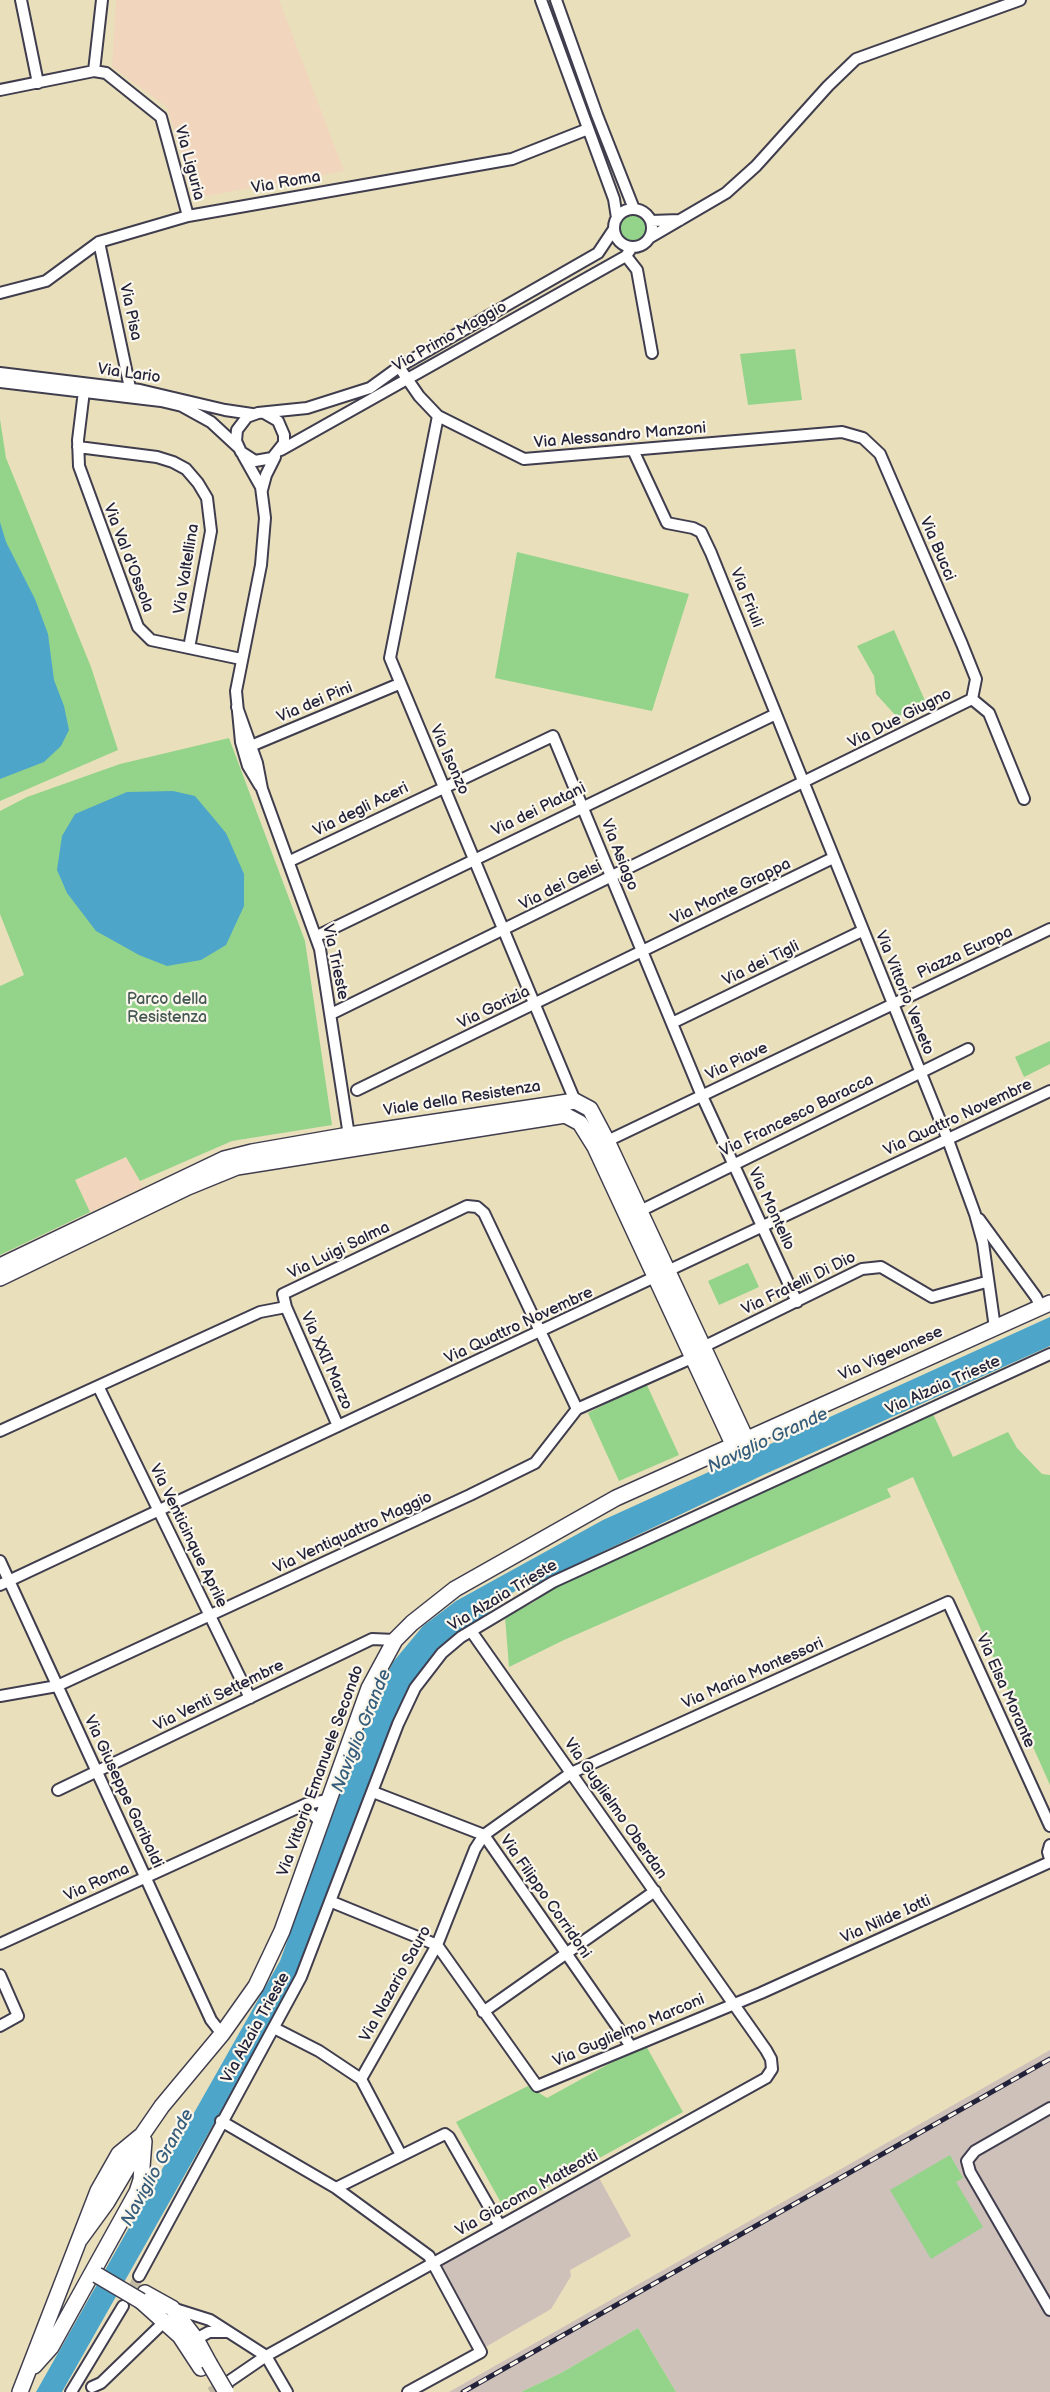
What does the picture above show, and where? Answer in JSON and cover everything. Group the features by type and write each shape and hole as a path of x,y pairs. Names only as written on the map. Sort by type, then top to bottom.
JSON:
{"main road":[{"name":"Viale della Resistenza","path":"0,1266 237,1167 534,1105 575,1101 590,1109 601,1144 698,1352 719,1412 740,1441"},
{"name":"Viale della Resistenza","path":"350,1142 558,1115 571,1117 601,1144 640,1211 662,1274"},
{"name":"Viale della Resistenza","path":"0,1278 111,1218"},
{"name":"Via Vigevanese","path":"740,1441 1045,1305"},
{"name":"Viale della Resistenza","path":"698,1352 735,1414 740,1441"},
{"path":"701,1459 718,1440 719,1412"},
{"path":"735,1414 763,1424 793,1418"},
{"name":"Via Vittorio Emanuele Secondo","path":"20,2392 98,2191 109,2169 125,2148 142,2135 178,2083 222,2034 245,2003 270,1958 369,1688 395,1640 429,1608 455,1589 616,1498 740,1441"},
{"name":"Via Vittorio Emanuele Secondo","path":"28,2373 51,2347 97,2270 141,2180 144,2151 142,2135"},
{"path":"97,2270 143,2297 196,2339 215,2392"},
{"path":"168,2315 180,2336 227,2387"}],"street":[{"path":"21,0 38,83"},
{"path":"0,90 94,71 102,0"},
{"path":"541,0 614,199 617,218 614,230 629,251 637,270 652,353"},
{"path":"556,0 634,209"},
{"path":"629,251 726,194 756,166 846,67 871,52 1020,0"},
{"name":"Via Liguria","path":"94,71 106,73 161,117 188,216"},
{"name":"Via Roma","path":"0,293 46,280 99,242 188,216 512,159 588,129"},
{"path":"617,218 622,213 634,209 644,213 651,221 649,238"},
{"path":"651,221 683,219"},
{"name":"Via Primo Maggio","path":"258,414 307,408 344,398 375,385 399,367 598,253 614,230"},
{"name":"Via Pisa","path":"99,242 130,388"},
{"name":"Via Primo Maggio","path":"279,453 629,251"},
{"name":"Via Alessandro Manzoni","path":"399,367 406,379 438,417 524,459 842,432"},
{"name":"Via Lario","path":"0,373 130,388 258,414"},
{"name":"Via Lario","path":"0,382 182,406 211,422 240,450"},
{"name":"Via Val d'Ossola","path":"84,392 78,466 138,627 151,640 241,659"},
{"path":"258,414 278,421 284,435 279,453 267,460 255,461 240,450 237,430 243,420 258,414"},
{"name":"Via Isonzo","path":"438,417 390,658 575,1101"},
{"name":"Via Bucci","path":"842,432 863,438 880,454 976,679 972,699"},
{"name":"Via Valtellina","path":"78,447 158,457 173,462 186,469 207,498 211,531 189,648"},
{"name":"Via Trieste","path":"240,450 262,490"},
{"name":"Via Friuli","path":"633,450 668,523 701,532 804,784"},
{"name":"Via Trieste","path":"279,453 269,467 262,490 265,535 241,659 237,707 247,747 250,771 262,789 317,936 350,1142"},
{"name":"Via dei Pini","path":"247,747 399,684"},
{"name":"Via Due Giugno","path":"804,784 972,699 988,713 1024,799"},
{"name":"Via dei Platani","path":"317,936 583,805 776,714"},
{"name":"Via Asiago","path":"445,787 554,736 702,1096"},
{"name":"Via Vittorio Veneto","path":"804,784 948,1140 975,1214 995,1328"},
{"name":"Via dei Gelsi","path":"331,1014 804,784"},
{"name":"Via degli Aceri","path":"290,861 445,787"},
{"name":"Via Monte Grappa","path":"643,952 833,858"},
{"name":"Piazza Europa","path":"893,1004 1050,929"},
{"name":"Via dei Tigli","path":"672,1023 862,931"},
{"name":"Via Gorizia","path":"357,1090 643,952"},
{"name":"Via Piave","path":"601,1144 893,1004"},
{"name":"Via Francesco Baracca","path":"640,1211 968,1049"},
{"name":"Via Quattro Novembre","path":"5,1583 1050,1092"},
{"name":"Via Montello","path":"702,1096 797,1302"},
{"name":"Via Luigi Salma","path":"0,1431 99,1388 260,1312 286,1307 283,1294 467,1206 477,1207 484,1213 577,1409"},
{"name":"Via Vittorio Veneto","path":"975,1214 1036,1297 1045,1305"},
{"name":"Via Fratelli Di Dio","path":"698,1352 871,1267 881,1267 932,1297 986,1282"},
{"name":"Via XXII Marzo","path":"286,1307 338,1426"},
{"name":"Via Ventiquattro Maggio","path":"0,1696 57,1686 535,1463 577,1409 698,1352"},
{"name":"Via Alzaia Trieste","path":"139,2276 301,1977 332,1902 398,1724 415,1688 442,1653 471,1631 553,1582 1050,1354"},
{"name":"Via Venticinque Aprile","path":"99,1388 250,1698"},
{"name":"Via Giuseppe Garibaldi","path":"0,1561 5,1583 57,1686 210,2020 222,2034"},
{"name":"Via Maria Montessori","path":"571,1773 948,1602"},
{"name":"Via Elsa Morante","path":"948,1602 1050,1826"},
{"name":"Via Guglielmo Oberdan","path":"471,1631 734,2004"},
{"name":"Via Venti Settembre","path":"58,1790 372,1639 395,1640"},
{"name":"Via Nazario Sauro","path":"361,2079 437,1945 476,1849 484,1835 571,1773"},
{"name":"Via Filippo Corridoni","path":"373,1792 484,1835 630,2045"},
{"name":"Via Roma","path":"0,1944 306,1804 328,1800"},
{"path":"306,1804 308,1811 320,1821"},
{"path":"1050,1845 1048,1852 1050,1860"},
{"name":"Via Nilde Iotti","path":"734,2004 1050,1860"},
{"path":"332,1902 437,1945 483,2012 655,1892"},
{"path":"0,1975 18,2016 0,2026"},
{"name":"Via Guglielmo Marconi","path":"483,2012 537,2086 630,2045 734,2004"},
{"name":"Via Giacomo Matteotti","path":"227,2387 266,2356 766,2078 772,2070 771,2059 734,2004"},
{"path":"274,2028 319,2051 361,2079 401,2155"},
{"path":"1050,2108 975,2151 967,2162 969,2172 1050,2310"},
{"path":"222,2121 336,2188 426,2252 481,2352 408,2392"},
{"path":"336,2188 445,2134 449,2137 500,2226"},
{"path":"73,2388 123,2306"},
{"path":"73,2388 84,2380 93,2390 168,2315 210,2320 266,2356 287,2392"},
{"path":"196,2339 209,2332 227,2332"}],"shaded area":[{"path":"116,0 279,0 344,171 195,198 167,107 112,67"},
{"path":"127,1157 143,1187 90,1212 75,1180"},
{"path":"1050,2050 1050,2392 676,2392 638,2328 561,2373 521,2392 449,2392"},
{"path":"598,2176 631,2236 570,2270 571,2276 551,2309 482,2349 439,2265"}],"green space":[{"path":"633,215 643,219 647,229 643,239 633,243 623,239 619,229 623,219"},
{"path":"795,349 802,400 748,405 740,354"},
{"path":"0,419 6,458 91,667 118,750 0,801"},
{"path":"517,552 689,594 652,711 495,678"},
{"path":"894,630 926,703 897,717 876,694 874,676 857,646"},
{"name":"Parco della Resistenza","path":"229,738 305,941 332,1125 232,1141 140,1181 126,1157 75,1180 90,1212 0,1255 0,986 24,975 0,914 0,811 27,797 120,764"},
{"path":"1050,1041 1050,1064 1024,1077 1015,1057"},
{"path":"748,1263 759,1287 719,1305 708,1281"},
{"path":"646,1383 679,1455 619,1481 588,1413"},
{"path":"933,1414 953,1457 1008,1432 1017,1448 1042,1474 1050,1475 1050,1785 913,1477 887,1489 891,1497 564,1640 509,1667 505,1617 534,1602 554,1586"},
{"path":"645,2044 683,2112 505,2210 456,2122 528,2086 547,2098"},
{"path":"950,2155 963,2178 956,2182 983,2227 931,2259 890,2190"},
{"path":"638,2328 676,2392 521,2392 561,2373"}],"water":[{"path":"0,522 6,542 35,599 48,634 54,680 64,706 69,730 61,746 44,762 0,779"},
{"path":"173,791 195,796 226,833 244,874 244,906 226,945 201,960 167,966 139,955 96,931 67,893 57,870 62,836 75,814 127,792"},
{"path":"1050,1317 1050,1346 763,1475 529,1587 524,1586 505,1597 495,1608 449,1640 414,1684 296,1978 62,2392 36,2392 280,1961 371,1709 393,1662 423,1626 456,1601 603,1520"}],"tunnel":[{"path":"127,2300 139,2276"},
{"path":"210,2392 228,2382"}],"railway":[{"path":"463,2392 1050,2059"}],"water label":[{"name":"Naviglio Grande","path":"768,1441"},
{"name":"Naviglio Grande","path":"362,1731"},
{"name":"Naviglio Grande","path":"158,2168"}]}
